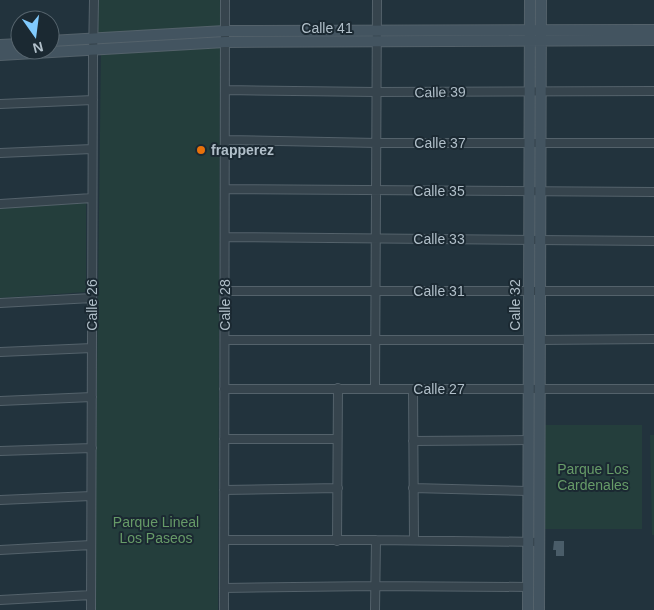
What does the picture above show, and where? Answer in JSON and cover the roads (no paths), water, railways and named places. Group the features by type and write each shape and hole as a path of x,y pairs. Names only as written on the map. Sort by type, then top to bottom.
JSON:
{"main road":[{"name":"Calle 32","path":"528,610 530,0"},
{"name":"Calle 32","path":"539,610 542,0"},
{"name":"Calle 41","path":"0,55 225,42 376,42 654,30"},
{"name":"Calle 41","path":"60,40 225,31 376,31 530,36"},
{"name":"Calle 41","path":"541,35 654,40"}],"street":[{"name":"Calle 26","path":"91,610 94,0"},
{"name":"Calle 28","path":"224,610 225,0"},
{"path":"375,389 374,291 377,239 377,143 375,92 377,0"},
{"name":"Calle 39","path":"225,90 375,92 654,91"},
{"path":"0,104 93,100"},
{"name":"Calle 37","path":"225,140 377,143 654,143"},
{"path":"0,153 92,149"},
{"name":"Calle 35","path":"225,189 654,192"},
{"path":"0,204 92,198"},
{"name":"Calle 33","path":"225,237 654,241"},
{"name":"Calle 31","path":"225,290 654,292"},
{"path":"0,303 92,298"},
{"path":"540,340 654,339"},
{"path":"224,340 529,340"},
{"path":"0,352 92,348"},
{"name":"Calle 27","path":"224,388 654,389"},
{"path":"337,541 338,388"},
{"path":"413,389 414,540"},
{"path":"0,401 92,397"},
{"path":"224,439 337,439"},
{"path":"413,441 528,440"},
{"path":"0,451 92,448"},
{"path":"224,490 338,488"},
{"path":"413,488 528,491"},
{"path":"0,500 92,496"},
{"path":"224,540 539,542"},
{"path":"375,610 376,540"},
{"path":"0,550 91,545"},
{"path":"224,588 375,586 528,587"},
{"path":"0,600 91,596"}],"place":[{"name":"frapperez","path":"201,150"}],"park label":[{"name":"Parque Los Cardenales","path":"593,478"},
{"name":"Parque Lineal Los Paseos","path":"156,530"}]}
